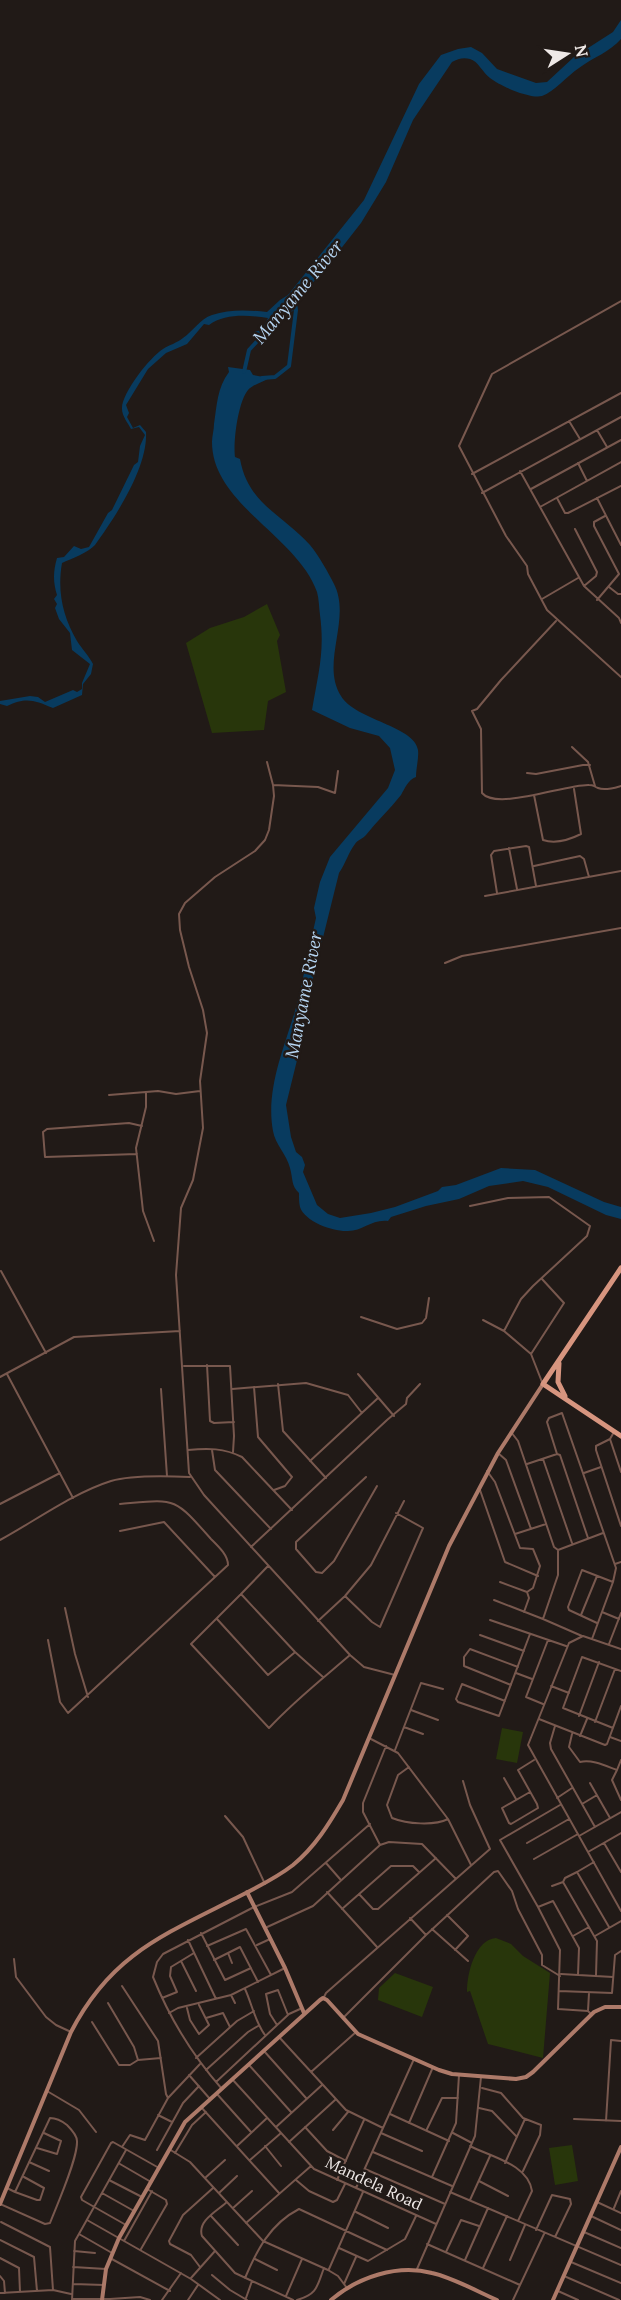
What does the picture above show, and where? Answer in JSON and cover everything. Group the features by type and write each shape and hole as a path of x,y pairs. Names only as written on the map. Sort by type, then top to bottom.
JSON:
{"main road":[{"path":"621,1268 543,1384 621,1437"},
{"path":"560,1357 558,1382 568,1400"}],"street":[{"path":"621,301 492,374 460,441 460,450 472,474 506,536 527,566 528,574 541,600 557,620 621,677"},
{"path":"472,474 621,393"},
{"path":"482,493 621,417"},
{"path":"569,421 580,439"},
{"path":"597,430 607,447"},
{"path":"530,489 621,440"},
{"path":"540,507 621,462"},
{"path":"578,463 587,482"},
{"path":"520,471 578,578 597,600 620,617 621,622"},
{"path":"557,498 565,513 568,513 621,486"},
{"path":"597,498 621,545"},
{"path":"597,600 619,574 594,526 594,522 605,516"},
{"path":"575,530 597,572 596,576 584,586"},
{"path":"541,600 578,578"},
{"path":"609,586 621,594"},
{"path":"557,620 477,709 472,711 481,729 482,793 494,799 534,795 589,785 602,789 621,786"},
{"path":"572,747 588,760 595,786"},
{"path":"267,762 273,785 269,830 261,845 215,877 179,910 178,921 184,948 206,1022 207,1033 201,1063 200,1091 204,1115 203,1128 193,1180 181,1208 176,1275 190,1477 350,1655 364,1667 394,1675"},
{"path":"527,774 590,765"},
{"path":"273,785 318,787 335,793 338,771"},
{"path":"534,795 543,840 549,843 563,841 581,834 574,788"},
{"path":"497,893 491,855 494,851 509,848 529,847 536,886"},
{"path":"509,848 517,889"},
{"path":"534,866 583,857 589,877"},
{"path":"485,896 621,871"},
{"path":"445,963 462,956 621,928"},
{"path":"109,1095 166,1091 176,1094 200,1091"},
{"path":"146,1092 146,1107 136,1148 143,1211 154,1241"},
{"path":"137,1154 45,1157 43,1132 47,1129 129,1123 142,1126"},
{"path":"470,1206 508,1198 549,1197 589,1223 591,1228 589,1234 521,1299 504,1331"},
{"path":"1,1271 46,1353"},
{"path":"531,1354 564,1303 542,1279"},
{"path":"361,1317 394,1329 420,1324 426,1318 429,1298"},
{"path":"15,2192 49,2120 55,2118 70,2128 77,2140 50,2223 45,2224 0,2204 71,2032 84,2007 109,1976 133,1954 265,1884 293,1865 327,1827 343,1800 449,1546 498,1453 543,1384 531,1354 504,1331 483,1320"},
{"path":"0,1377 74,1337 180,1330"},
{"path":"207,1365 210,1421 214,1423 234,1422"},
{"path":"183,1366 230,1366 234,1422 232,1452"},
{"path":"7,1374 73,1499"},
{"path":"358,1374 394,1416"},
{"path":"232,1389 306,1383 348,1395 362,1413"},
{"path":"278,1384 282,1428 326,1478"},
{"path":"251,1547 394,1416 420,1384"},
{"path":"254,1387 258,1437 292,1476 285,1486 274,1490"},
{"path":"161,1389 166,1476"},
{"path":"310,1461 378,1398"},
{"path":"588,1538 547,1422 549,1418 562,1413 615,1564 613,1582 592,1639"},
{"path":"614,1431 610,1439 596,1446 621,1526"},
{"path":"511,1432 518,1442 554,1546 558,1550 558,1575 543,1619"},
{"path":"610,1439 621,1472"},
{"path":"188,1450 212,1448 232,1452 247,1461 292,1510"},
{"path":"212,1448 215,1470 271,1529"},
{"path":"498,1453 506,1460 531,1529"},
{"path":"526,1464 557,1454"},
{"path":"543,1459 572,1543"},
{"path":"584,1473 601,1467"},
{"path":"487,1472 495,1482 520,1549 534,1550 540,1566 533,1588 527,1592"},
{"path":"0,1504 60,1473"},
{"path":"0,1540 110,1481 166,1476 190,1477"},
{"path":"366,1478 296,1542 296,1549 316,1572 322,1573 334,1561 377,1486"},
{"path":"479,1487 505,1562 538,1576"},
{"path":"48,1640 60,1702 68,1713 228,1566 228,1560 186,1510 177,1503 162,1500 120,1504"},
{"path":"318,1621 345,1596 371,1564 404,1501"},
{"path":"345,1596 380,1627 423,1528 396,1513"},
{"path":"120,1531 164,1522 215,1577"},
{"path":"515,1534 546,1524"},
{"path":"558,1550 604,1533"},
{"path":"615,1564 621,1562"},
{"path":"268,1566 191,1644 269,1728 289,1706 350,1655"},
{"path":"597,1623 569,1610 568,1606 582,1570 613,1582"},
{"path":"581,1616 597,1576"},
{"path":"500,1582 527,1592"},
{"path":"524,1612 529,1598 527,1592"},
{"path":"241,1594 295,1652 323,1677"},
{"path":"494,1600 621,1650"},
{"path":"65,1608 75,1654 88,1697"},
{"path":"602,1612 619,1619"},
{"path":"609,1645 621,1613"},
{"path":"218,1618 268,1675 295,1652"},
{"path":"490,1620 566,1646"},
{"path":"505,1701 462,1684 456,1699 498,1717 505,1701 512,1685 530,1634"},
{"path":"480,1635 524,1651"},
{"path":"583,1636 569,1642 566,1646 528,1745 534,1760 621,1911"},
{"path":"543,1704 526,1698 548,1640"},
{"path":"512,1685 464,1666 464,1657 470,1649 518,1667"},
{"path":"613,1728 564,1710 582,1657 621,1671"},
{"path":"579,1716 599,1662"},
{"path":"595,1722 615,1669"},
{"path":"516,1673 532,1679"},
{"path":"395,1750 422,1683 443,1689"},
{"path":"551,1686 569,1693"},
{"path":"538,1719 605,1745 608,1744 621,1706"},
{"path":"411,1710 438,1720"},
{"path":"580,1736 587,1719"},
{"path":"555,1726 550,1749 595,1827"},
{"path":"404,1727 423,1734"},
{"path":"572,1734 569,1747 577,1760 597,1762 617,1770"},
{"path":"610,1737 621,1741"},
{"path":"369,1738 395,1750 409,1767 448,1819 471,1865"},
{"path":"380,1845 363,1812 363,1803 386,1746"},
{"path":"530,1792 502,1808 509,1823 511,1824 538,1808 537,1804 518,1770 534,1760"},
{"path":"621,1760 612,1780 621,1800"},
{"path":"409,1767 398,1775 387,1805 392,1818 400,1821 437,1823 448,1819"},
{"path":"504,1778 516,1800"},
{"path":"124,2241 150,2190 151,2182 185,2122 377,1947 486,1853 490,1846 470,1805 463,1780"},
{"path":"590,1783 610,1818"},
{"path":"556,1798 572,1788"},
{"path":"582,1804 597,1796"},
{"path":"560,1805 500,1840 560,1950 558,2009 589,2013"},
{"path":"534,1859 620,1813 621,1818"},
{"path":"225,1816 243,1837 265,1884"},
{"path":"527,1844 569,1819"},
{"path":"222,2089 196,2059 169,2013 153,1977 157,1962 163,1954 201,1933 254,1907 292,1892 370,1824"},
{"path":"588,1852 620,1835"},
{"path":"265,1928 311,1907 380,1845 389,1842 422,1844 455,1878"},
{"path":"604,1843 621,1872"},
{"path":"359,1894 372,1908 377,1910 436,1858"},
{"path":"552,1886 563,1882 565,1878 594,1862"},
{"path":"326,1863 341,1880"},
{"path":"342,1909 391,1866 413,1866 419,1872"},
{"path":"342,2019 432,1929 498,1870 512,1891 518,1909 542,1955 542,1965 560,1975 613,1977"},
{"path":"577,1872 609,1928"},
{"path":"563,1882 594,1936 598,1948 596,1975"},
{"path":"247,1892 285,1968 304,2013"},
{"path":"327,1892 377,1947"},
{"path":"538,1907 553,1901 579,1948 578,1974"},
{"path":"447,1915 468,1936 455,1950"},
{"path":"410,1918 426,1935"},
{"path":"594,1936 621,1921"},
{"path":"573,1936 589,1927"},
{"path":"207,1946 245,1929 248,1930 271,1975"},
{"path":"432,1929 468,1960"},
{"path":"201,1933 225,1980 251,1968"},
{"path":"257,1945 270,1939"},
{"path":"188,1940 217,2000"},
{"path":"214,1960 242,1948 258,1982"},
{"path":"559,1991 612,1993 615,1955 621,1951"},
{"path":"162,1998 177,1992 170,1972 171,1967 194,1953"},
{"path":"228,1953 232,1963"},
{"path":"15,1959 16,1977 48,2019 71,2032"},
{"path":"181,1961 196,1990"},
{"path":"169,2013 178,2008 187,2008 231,1995 285,1968"},
{"path":"122,1986 158,2041 168,2098"},
{"path":"245,1989 258,2026 265,2036"},
{"path":"277,2025 270,2014 266,1994 278,1990 288,2015"},
{"path":"589,1993 589,2013"},
{"path":"231,1995 235,2003"},
{"path":"323,1998 356,2032 433,2067 459,2075 516,2079 529,2076 589,2013 605,2007 621,2007"},
{"path":"108,2003 134,2047 138,2060"},
{"path":"187,2008 190,2020 198,2034 209,2025 199,2005"},
{"path":"216,2082 288,2015 300,2008"},
{"path":"196,2059 230,2027 254,2011"},
{"path":"206,2018 223,2013 230,2027"},
{"path":"92,2022 119,2065 130,2065 138,2060 161,2058"},
{"path":"206,2070 248,2032 258,2026"},
{"path":"311,2072 356,2032"},
{"path":"279,2037 348,2112 383,2128"},
{"path":"606,2121 611,2040 621,2041"},
{"path":"263,2051 306,2098"},
{"path":"356,2188 414,2059"},
{"path":"122,2147 130,2135 145,2140 168,2098 200,2064"},
{"path":"248,2064 291,2112"},
{"path":"409,2123 433,2067"},
{"path":"189,2074 210,2098"},
{"path":"432,2178 456,2123 459,2075"},
{"path":"417,2270 477,2129 481,2077"},
{"name":"Mandela Road","path":"232,2079 310,2166 323,2174 436,2224"},
{"path":"276,2127 322,2085"},
{"path":"156,2150 183,2103 199,2086"},
{"path":"481,2088 501,2093 525,2119 539,2124 542,2129 523,2171"},
{"path":"47,2091 79,2110 96,2132"},
{"path":"217,2093 251,2132"},
{"path":"426,2131 442,2098 458,2098"},
{"path":"290,2142 335,2100"},
{"path":"201,2107 279,2193"},
{"path":"479,2108 492,2111 517,2137"},
{"path":"175,2153 192,2125 206,2112"},
{"path":"333,2130 348,2112"},
{"path":"390,2114 449,2141"},
{"path":"158,2115 172,2122"},
{"path":"237,2146 267,2118"},
{"path":"506,2163 525,2119"},
{"path":"574,2119 621,2121"},
{"path":"337,2180 364,2120"},
{"path":"305,2127 327,2151 345,2161"},
{"path":"37,2148 57,2154 60,2141 44,2133"},
{"path":"250,2160 281,2133"},
{"path":"381,2133 422,2151"},
{"path":"453,2133 490,2156 523,2171 531,2184 532,2191 518,2221"},
{"path":"126,2225 82,2200 81,2196 111,2143 113,2142 159,2168"},
{"path":"265,2146 281,2166"},
{"path":"553,2300 621,2147"},
{"path":"169,2149 188,2160 263,2241 328,2270 338,2276 347,2288"},
{"path":"126,2150 79,2234 74,2251 72,2300 140,2297 150,2300"},
{"path":"373,2152 453,2186"},
{"path":"470,2200 490,2156"},
{"path":"205,2178 225,2160"},
{"path":"29,2162 49,2171"},
{"path":"119,2163 151,2182"},
{"path":"246,2223 310,2166"},
{"path":"365,2169 445,2204"},
{"path":"7,2188 40,2200 44,2188 15,2171"},
{"path":"219,2193 237,2176"},
{"path":"295,2179 309,2191 333,2202 337,2200 345,2184"},
{"path":"109,2180 142,2198"},
{"path":"478,2181 508,2196"},
{"path":"200,2266 191,2255 170,2244 170,2238 186,2212 214,2187"},
{"path":"102,2300 106,2269 111,2255 134,2211 150,2190"},
{"path":"140,2251 167,2204 165,2200 150,2190"},
{"path":"232,2208 252,2191"},
{"path":"613,2209 621,2191"},
{"path":"328,2270 363,2192"},
{"path":"450,2192 621,2265"},
{"path":"102,2193 134,2211"},
{"path":"536,2230 552,2195 570,2199 571,2204 555,2238"},
{"path":"227,2202 202,2223 201,2231 235,2273 295,2300 308,2297 315,2291 324,2268"},
{"path":"597,2202 621,2213"},
{"path":"465,2261 488,2208"},
{"path":"245,2278 263,2241 280,2222 298,2209 387,2250"},
{"path":"355,2212 388,2228"},
{"path":"211,2216 238,2245"},
{"path":"339,2248 368,2261 405,2239 416,2216"},
{"path":"483,2269 507,2216"},
{"path":"591,2216 621,2230"},
{"path":"87,2220 181,2273 220,2300"},
{"path":"446,2252 461,2220 480,2226"},
{"path":"0,2222 49,2246 52,2290"},
{"path":"510,2260 525,2225"},
{"path":"584,2232 621,2248"},
{"path":"79,2234 170,2291"},
{"path":"513,2300 544,2234"},
{"path":"0,2240 34,2257 37,2290"},
{"path":"427,2244 520,2285"},
{"path":"74,2251 95,2253"},
{"path":"190,2279 215,2251"},
{"path":"344,2284 356,2257"},
{"path":"0,2258 19,2268 20,2292"},
{"path":"254,2259 277,2270"},
{"path":"286,2296 302,2259"},
{"path":"570,2261 621,2283"},
{"path":"73,2267 106,2269"},
{"path":"331,2300 347,2288 368,2278 385,2273 417,2270 441,2276 497,2300"},
{"path":"162,2300 181,2273"},
{"path":"212,2275 230,2290 246,2299 252,2281"},
{"path":"0,2276 5,2293"},
{"path":"564,2276 619,2300"},
{"path":"73,2284 104,2285"},
{"path":"188,2300 199,2284"},
{"path":"0,2293 52,2290 72,2294"},
{"path":"557,2290 578,2300"}],"green space":[{"path":"267,604 280,635 277,641 286,692 268,701 264,730 212,733 186,643 210,628 244,617"},
{"path":"502,1728 523,1732 517,1763 496,1759"},
{"path":"496,1938 511,1944 523,1956 550,1973 543,2058 488,2044 470,1991 467,1992 471,1967 478,1951 489,1940"},
{"path":"395,1973 433,1987 422,2017 378,2000 379,1988"},
{"path":"572,2145 578,2181 555,2185 549,2148"}],"water":[{"path":"621,20 621,39 617,44 584,64 542,96 523,94 501,85 470,59 465,58 452,62 413,120 386,182 361,223 300,297 294,310 279,318 272,327 269,337 264,335 259,340 253,335 254,332 262,330 268,318 245,316 222,318 209,325 204,324 187,344 166,353 148,369 126,405 129,413 127,417 133,428 140,425 146,432 142,460 129,491 95,545 62,563 60,584 62,604 77,641 93,664 91,674 83,684 82,695 53,708 30,701 20,701 7,706 0,704 0,701 30,696 38,697 45,702 73,690 77,692 82,689 82,683 90,664 72,650 70,633 59,619 55,608 57,604 54,599 57,595 54,577 57,558 64,557 74,546 81,549 89,547 108,513 112,510 134,465 138,462 140,446 145,435 139,427 131,429 124,417 123,402 137,376 157,353 183,338 208,317 232,311 267,312 288,295 364,200 419,84 441,55 471,47 482,53 497,69 536,83 547,82 574,57 613,32"},
{"path":"228,367 250,370 253,375 269,378 250,388 244,396 237,422 235,457 240,459 250,487 258,498 310,545 334,584 339,598 340,612 334,670 335,683 341,696 359,711 407,735 418,750 416,777 409,782 401,795 365,836 356,843 339,873 307,1002 300,1048 286,1105 291,1137 296,1152 302,1157 305,1165 303,1172 317,1205 328,1214 340,1218 371,1213 395,1207 438,1191 442,1187 456,1185 501,1168 535,1170 604,1202 621,1207 621,1219 606,1215 548,1187 523,1181 489,1186 459,1199 426,1206 391,1217 388,1221 353,1230 335,1230 321,1225 308,1217 300,1207 299,1193 293,1185 288,1163 273,1131 271,1115 274,1082 300,993 316,918 314,908 320,882 330,857 388,788 395,770 390,748 379,736 350,728 312,710 321,652 317,592 307,572 292,554 240,502 226,484 216,464 212,442 214,424 218,397 229,372"}],"waterway":[{"path":"262,378 275,377 289,366 295,303"},
{"name":"Manyame River","path":"244,372 249,350 261,337"}]}
